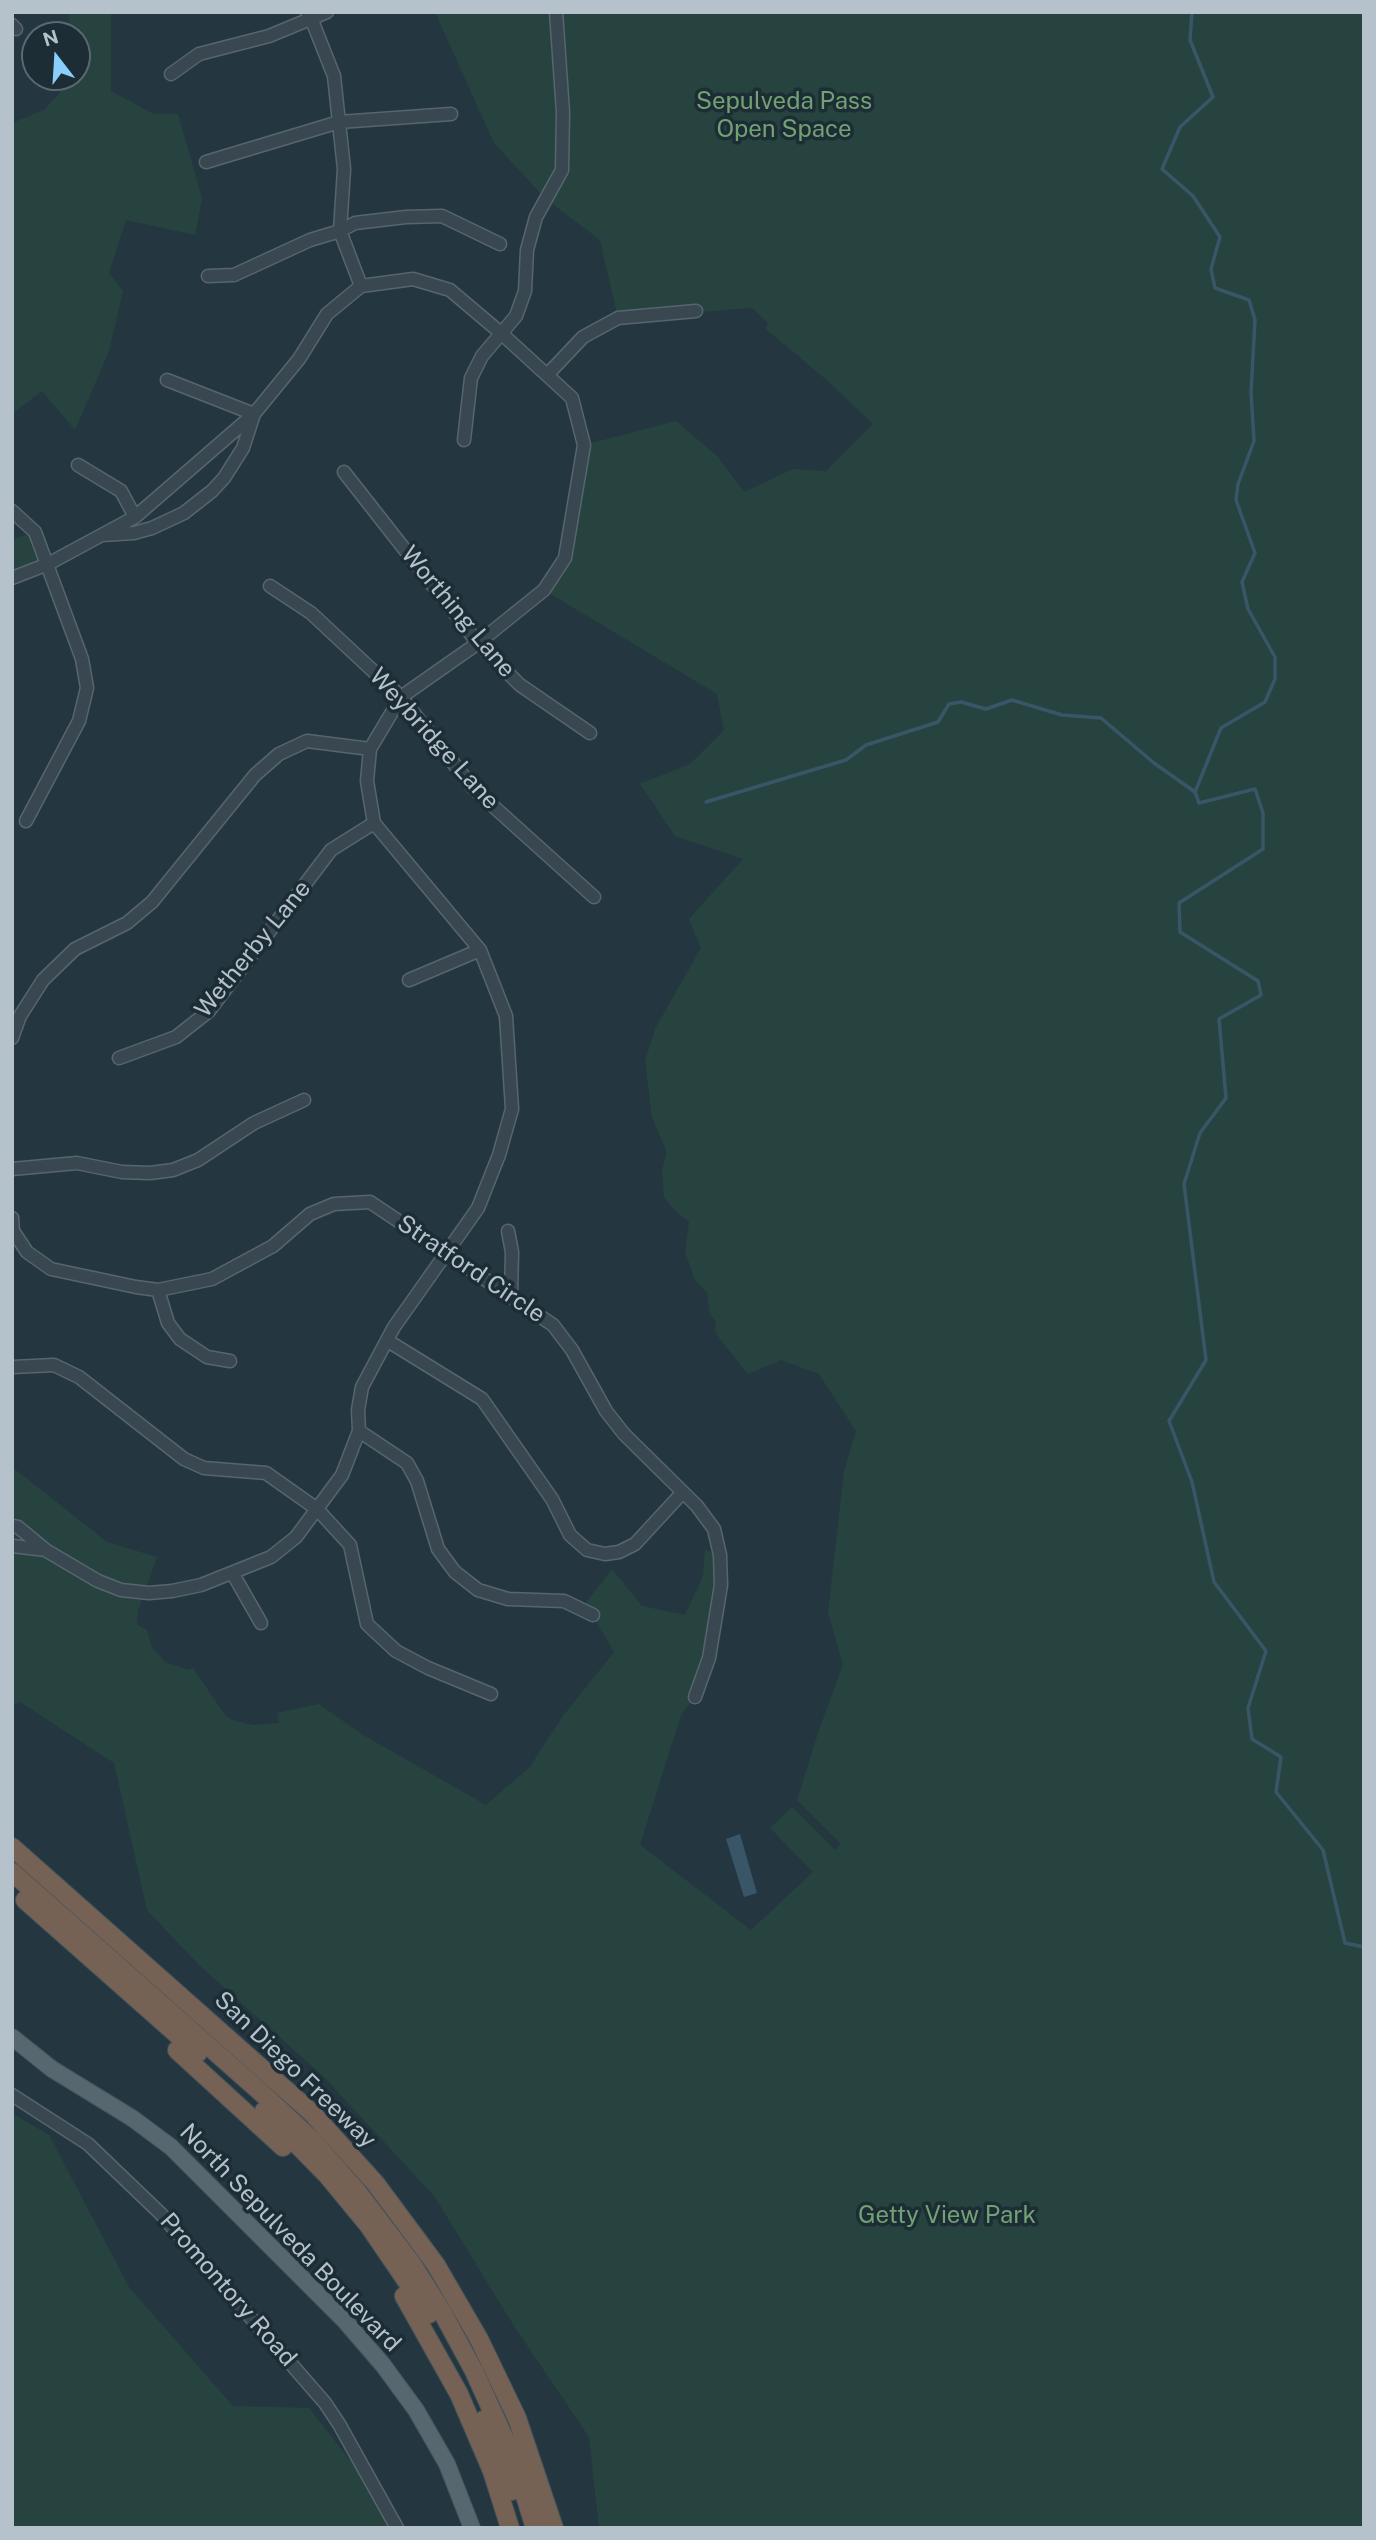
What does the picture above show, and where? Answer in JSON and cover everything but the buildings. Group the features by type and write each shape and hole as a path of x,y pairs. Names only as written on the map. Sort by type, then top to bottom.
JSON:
{"highway":[{"name":"San Diego Freeway","path":"12,1847 312,2113 376,2184 436,2265 478,2339 517,2418 554,2528"},
{"path":"12,1872 264,2095 311,2139 356,2190 412,2264 441,2309 474,2371 513,2457 536,2528"},
{"path":"12,1888 269,2116 327,2175 369,2226 434,2322 463,2375 511,2486 523,2528"},
{"path":"12,1904 270,2134 358,2230 393,2277 440,2356 478,2438 510,2528"}],"main road":[{"name":"North Sepulveda Boulevard","path":"12,2037 52,2069 132,2118 171,2147 345,2321 391,2375 416,2410 447,2465 472,2528"}],"street":[{"path":"171,74 199,54 269,36 309,15 327,12"},
{"path":"464,440 471,378 482,356 516,316 525,291 527,250 536,217 562,170 563,112 556,12"},
{"path":"309,15 334,76 344,169 340,231 360,286"},
{"path":"206,162 339,122 451,114"},
{"path":"208,276 234,275 310,240 340,231 355,223 406,217 442,216 500,244"},
{"path":"12,578 48,564 135,516 254,414 299,359 327,314 360,286 413,279 450,290 572,398 584,445 565,558 544,590 478,643 401,697 370,749 367,781 374,823 480,950 506,1016 512,1109 499,1155 478,1208 394,1327 362,1387 358,1410 359,1431 342,1475 296,1537 271,1557 233,1574 172,1591 149,1593 121,1590 98,1581 47,1550 18,1527 12,1526"},
{"path":"548,374 583,337 618,318 695,311"},
{"path":"167,380 254,414"},
{"path":"99,536 152,528 168,522 199,503 224,478 234,463 246,440 254,414"},
{"path":"78,465 121,491 135,516"},
{"name":"Worthing Lane","path":"344,472 478,643 520,685 590,733"},
{"path":"12,512 34,532 48,564 82,659 87,688 79,721 26,821"},
{"name":"Weybridge Lane","path":"271,586 312,613 401,697 473,788 594,897"},
{"path":"12,1038 20,1016 43,980 75,949 127,922 152,902 255,775 279,754 307,741 370,749"},
{"name":"Wetherby Lane","path":"119,1058 176,1037 209,1011 331,850 374,823"},
{"path":"409,980 480,950"},
{"path":"12,1169 77,1163 122,1172 173,1170 198,1160 254,1123 304,1100"},
{"name":"Stratford Circle","path":"12,1218 13,1231 27,1252 51,1269 158,1290 212,1279 273,1246 310,1214 334,1204 370,1202 553,1325 572,1350 606,1411 624,1434 697,1506 714,1529 720,1555 721,1584 709,1658 695,1697"},
{"path":"508,1231 512,1252 511,1296"},
{"path":"158,1290 168,1323 180,1339 207,1357 230,1361"},
{"path":"388,1341 482,1399 552,1499 578,1544 587,1550 606,1554 619,1552 635,1544 683,1492"},
{"path":"13,1367 54,1365 79,1377 184,1459 204,1468 266,1473 317,1509 350,1545 368,1625 396,1651 428,1668 491,1694"},
{"path":"359,1431 407,1463 417,1481 438,1549 455,1572 478,1590 508,1599 564,1601 593,1615"},
{"path":"12,1546 47,1550"},
{"path":"233,1574 261,1623"},
{"name":"Promontory Road","path":"12,2095 88,2144 161,2214 326,2403 397,2528"}],"green space":[{"path":"69,12 111,12 111,91 154,114 178,114 202,198 195,235 126,220 109,273 123,291 109,351 75,430 42,391 12,414 12,123 44,110 62,91 91,91 91,21 69,21"},
{"path":"435,12 1364,12 1364,2528 599,2528 589,2437 514,2326 435,2197 324,2077 198,1964 147,1910 114,1763 20,1702 12,1705 12,1467 107,1542 157,1557 138,1611 137,1625 147,1630 152,1647 165,1662 189,1670 193,1668 225,1715 232,1720 253,1725 279,1723 277,1713 319,1704 363,1735 486,1805 529,1768 563,1716 614,1652 593,1615 581,1609 612,1569 642,1606 685,1615 703,1576 705,1550 720,1555 721,1585 695,1697 681,1715 640,1845 751,1930 813,1872 770,1828 792,1807 835,1850 841,1844 797,1800 843,1665 828,1612 844,1471 856,1431 819,1374 781,1360 748,1374 715,1331 716,1322 710,1314 707,1292 695,1280 685,1252 689,1222 674,1210 664,1197 662,1171 667,1152 652,1117 645,1061 655,1029 701,948 689,919 743,859 675,836 640,784 690,764 724,730 717,694 544,590 565,558 584,445 676,421 717,456 744,492 793,469 826,471 873,424 830,383 766,329 768,323 752,308 618,318 600,240 546,199 494,143"},
{"path":"35,532 48,564 12,578 12,540"},
{"path":"12,2113 49,2135 129,2287 233,2406 309,2408 403,2528 12,2528"}],"water":[{"path":"740,1834 757,1893 744,1897 726,1839"}],"waterway":[{"path":"1192,12 1190,40 1213,97 1180,127 1162,169 1193,196 1220,237 1211,269 1215,288 1249,300 1255,320 1251,392 1254,441 1238,484 1236,500 1255,553 1242,582 1248,609 1275,657 1275,679 1265,702 1221,728 1195,792 1199,803 1255,789 1263,813 1263,849 1179,903 1180,932 1258,981 1261,995 1219,1019 1226,1098 1200,1133 1184,1184 1206,1360 1169,1421 1192,1482 1214,1582 1266,1651 1248,1708 1252,1739 1281,1757 1276,1792 1323,1850 1345,1943 1364,1947"},
{"path":"706,802 846,760 866,745 938,722 949,704 961,702 986,709 1012,700 1062,715 1101,718 1154,763 1195,792"}],"park label":[{"name":"Sepulveda Pass Open Space","path":"784,116"},
{"name":"Getty View Park","path":"947,2216"}]}
